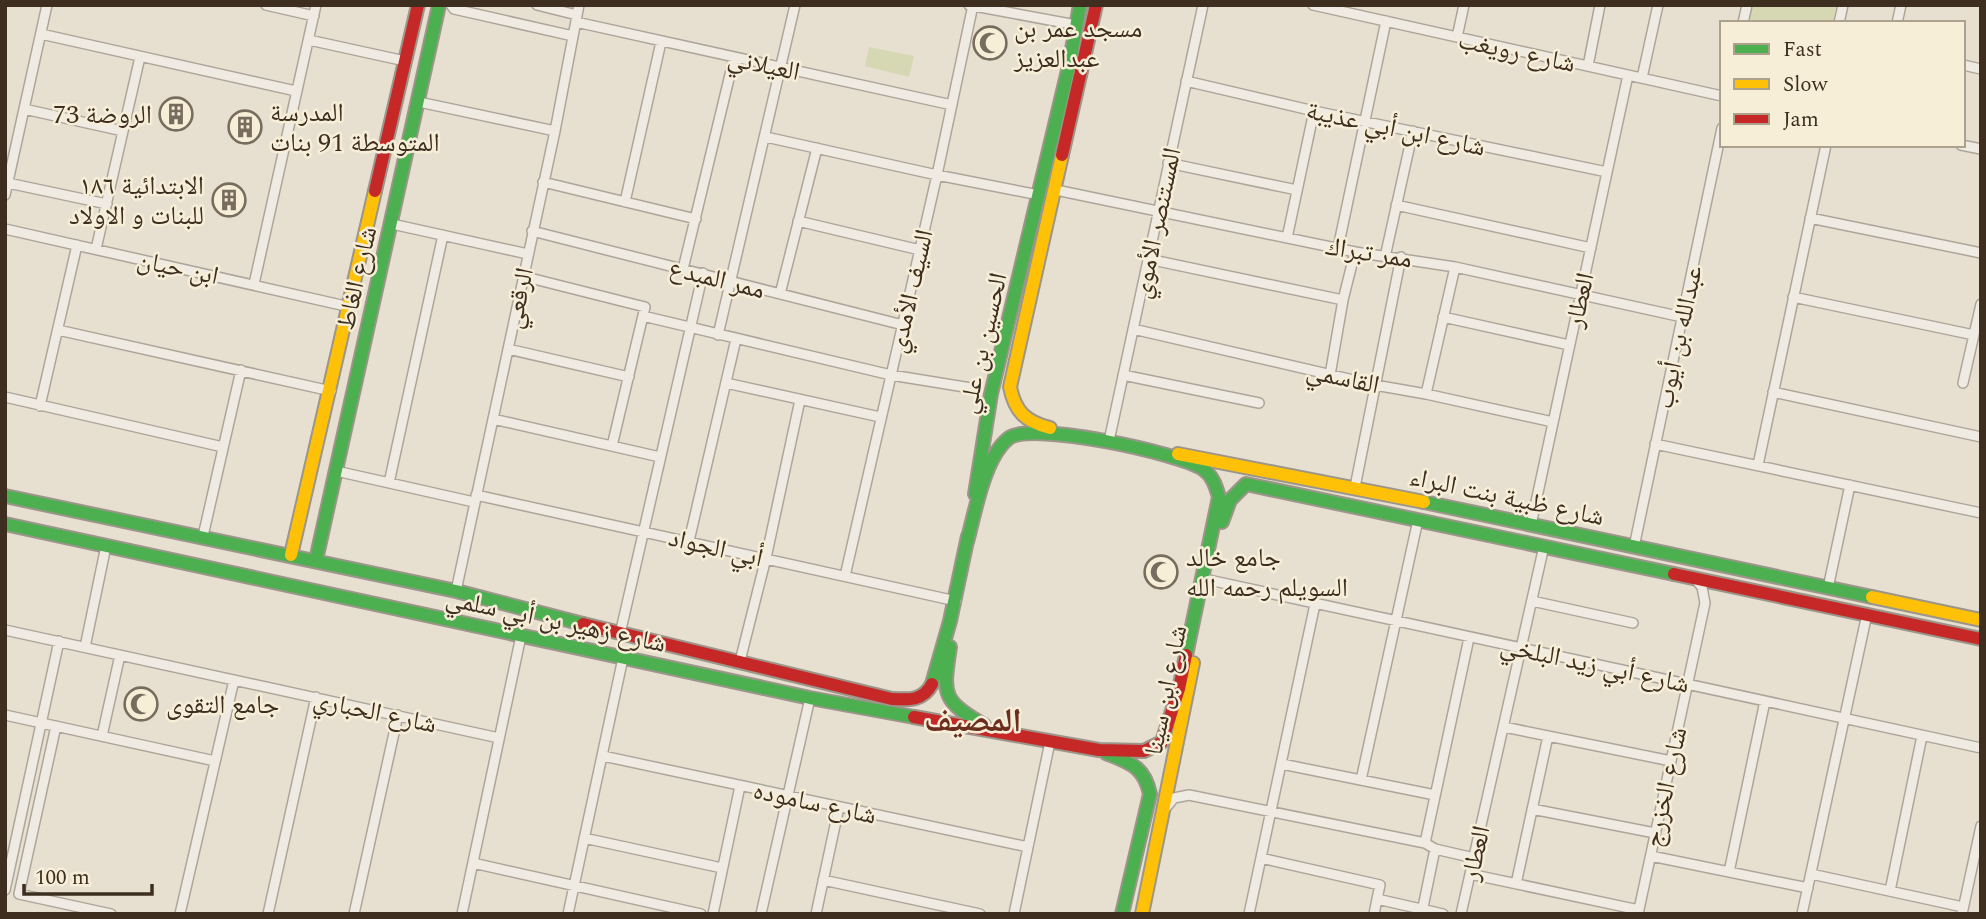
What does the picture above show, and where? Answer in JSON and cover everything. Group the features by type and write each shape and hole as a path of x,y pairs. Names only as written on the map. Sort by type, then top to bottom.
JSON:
{"street":[{"path":"5,195 47,5"},
{"path":"266,5 314,16"},
{"path":"254,284 316,5"},
{"name":"شارع الغاط","path":"291,555 418,5"},
{"name":"شارع الغاط","path":"316,560 439,5"},
{"path":"452,5 454,9 573,36"},
{"name":"العيلاني","path":"537,5 577,14 661,42 952,105"},
{"path":"718,334 795,5"},
{"path":"971,5 1076,25"},
{"name":"السيف الأمدي","path":"845,576 937,175 971,5"},
{"name":"الحسين بن علي","path":"928,691 936,674 956,601 992,394 1080,5"},
{"name":"الحسين بن علي","path":"1024,418 1013,404 1010,387 1096,5"},
{"name":"المستنصر الأموي","path":"1109,441 1203,5"},
{"name":"شارع رويغب","path":"1313,5 1350,9 1457,37 1720,96"},
{"path":"1457,37 1464,5"},
{"path":"1588,66 1600,5"},
{"path":"1642,78 1658,5"},
{"name":"الرقعي","path":"456,591 555,131 577,14"},
{"path":"1338,248 1385,20"},
{"path":"41,34 296,92"},
{"path":"309,40 405,61"},
{"path":"625,202 661,42"},
{"path":"96,249 139,57"},
{"path":"684,269 734,58"},
{"name":"العطار","path":"1531,525 1629,75"},
{"name":"شارع ابن أبي عذيبة","path":"1186,81 1314,111 1607,172"},
{"path":"419,102 555,131"},
{"path":"24,109 123,131"},
{"path":"1287,237 1314,111"},
{"path":"1385,257 1413,131"},
{"path":"766,137 1039,195"},
{"name":"عبدالله بن أيوب","path":"1634,547 1720,137"},
{"path":"1758,465 1826,147"},
{"path":"780,294 817,148"},
{"path":"1168,163 1297,190"},
{"path":"543,182 696,219"},
{"path":"8,183 107,204"},
{"name":"ممر تبراك","path":"1056,190 1355,252 1455,267 1682,317"},
{"path":"1396,205 1591,247"},
{"path":"1810,218 1981,253"},
{"path":"798,221 920,250"},
{"path":"392,224 528,254"},
{"name":"ابن حيان","path":"5,229 350,307"},
{"name":"ممر المبدع","path":"532,232 903,325"},
{"path":"389,483 443,235"},
{"path":"40,406 77,245"},
{"path":"1330,375 1343,300 1355,252"},
{"path":"1355,486 1401,257"},
{"path":"1148,259 1343,300"},
{"path":"1426,394 1455,267"},
{"path":"620,634 703,273"},
{"path":"522,276 736,339 891,375 971,388"},
{"path":"1793,297 1974,335"},
{"path":"1963,383 1981,304"},
{"path":"612,446 644,312"},
{"path":"1443,317 1569,345"},
{"name":"القاسمي","path":"1133,329 1375,385 1553,422"},
{"path":"58,330 331,391"},
{"path":"688,541 736,339"},
{"path":"508,349 629,377"},
{"path":"203,536 241,370"},
{"path":"1123,375 1259,403"},
{"path":"726,383 880,416"},
{"path":"1773,392 1981,437"},
{"path":"5,397 223,447"},
{"path":"740,660 766,558 800,400"},
{"name":"شارع ظبية بنت البراء","path":"1024,418 1039,425 1109,441 1355,486 1981,620"},
{"path":"493,419 660,457"},
{"path":"967,542 992,462 1010,436 1024,430 1109,441 1200,467 1212,478 1219,497 1179,689 1165,735 1162,741 1144,751 1099,750"},
{"path":"1655,444 1981,513"},
{"name":"أبي الجواد","path":"336,471 643,531 956,601"},
{"name":"شارع ظبية بنت البراء","path":"1246,484 1981,639"},
{"name":"شارع ابن سينا","path":"1142,914 1225,509 1232,494 1246,484"},
{"path":"1828,588 1850,485"},
{"name":"شارع زهير بن أبي سلمي","path":"5,496 456,591 620,634 740,660 892,699 908,700 921,697 928,691"},
{"path":"1362,780 1418,520"},
{"name":"شارع زهير بن أبي سلمي","path":"5,524 810,698 1099,750"},
{"path":"85,647 106,546"},
{"name":"العطار","path":"1461,914 1544,546"},
{"name":"شارع أبي زيد البلخي","path":"1209,580 1981,748"},
{"path":"1696,580 1702,587 1705,603"},
{"path":"1705,603 1711,593 1723,586"},
{"path":"956,601 945,691 954,707 993,730"},
{"path":"1532,601 1633,623"},
{"name":"شارع الخزرج","path":"1639,912 1705,603"},
{"path":"1249,914 1315,604"},
{"path":"1802,914 1867,614"},
{"name":"شارع الحباري","path":"5,629 499,738"},
{"path":"462,914 521,636"},
{"path":"1424,843 1469,638"},
{"path":"5,890 59,641"},
{"path":"102,736 120,654"},
{"path":"568,914 623,657"},
{"path":"180,914 234,680"},
{"path":"268,914 316,697"},
{"path":"761,914 810,698"},
{"path":"1729,872 1765,701"},
{"path":"5,715 215,761"},
{"path":"354,914 398,715"},
{"path":"56,726 19,894 111,914"},
{"path":"1504,727 1671,761"},
{"path":"1516,884 1548,736"},
{"path":"1890,891 1922,736"},
{"path":"1014,914 1050,742"},
{"name":"شارع ابن سينا","path":"1099,750 1140,769 1148,780 1150,794 1122,914"},
{"name":"شارع ساموده","path":"603,756 1028,847"},
{"path":"1282,764 1434,795"},
{"path":"713,914 740,786"},
{"path":"1165,809 1174,798 1184,795 1424,843 1436,849 1474,858"},
{"path":"816,914 839,807"},
{"path":"1532,809 1655,833"},
{"path":"1811,874 1962,910 1981,826"},
{"path":"584,838 722,868"},
{"path":"1422,911 1436,849"},
{"path":"1651,856 1808,888"},
{"path":"1261,858 1380,885 1374,914"},
{"path":"473,863 701,914"},
{"path":"1470,874 1639,912"},
{"path":"823,880 980,914"},
{"path":"1377,900 1443,914"}],"green space":[{"path":"1751,5 1836,7 1833,21 1747,21"},
{"path":"869,47 914,56 909,77 865,66"}],"traffic: fast":[{"path":"316,560 439,5"},
{"path":"975,494 991,394 1069,66 1080,5"},
{"path":"967,542 987,472 1000,447 1009,438 1046,433 1106,441 1166,455 1203,469 1212,478 1219,497 1186,655"},
{"path":"1222,522 1230,500 1246,484 1674,574"},
{"path":"5,496 456,591 583,624"},
{"path":"1424,502 1872,597"},
{"path":"5,524 810,698 914,717"},
{"path":"932,684 950,621 968,536"},
{"path":"950,647 946,675 948,694 960,709 984,725"},
{"path":"1106,753 1140,771 1150,794 1122,914"}],"traffic: slow":[{"path":"1050,428 1034,423 1023,415 1015,403 1010,387 1062,155"},
{"path":"291,555 375,191"},
{"path":"1178,454 1424,502"},
{"path":"1872,597 1981,620"},
{"path":"1142,914 1193,663"}],"traffic: jam":[{"path":"375,191 418,5"},
{"path":"1062,155 1096,5"},
{"path":"1674,574 1981,639"},
{"path":"583,624 892,699 920,696 932,684"},
{"path":"914,717 1099,750 1144,751 1162,742 1179,689 1186,655"}],"place":[{"name":"مسجد عمر بن عبدالعزيز","path":"990,43"},
{"name":"الروضة 73","path":"176,114"},
{"name":"المدرسة المتوسطة 91 بنات","path":"245,127"},
{"name":"الابتدائية ١٨٦ للبنات و الاولاد","path":"229,200"},
{"name":"جامع خالد السويلم رحمه الله","path":"1161,572"},
{"name":"جامع التقوى","path":"141,704"}],"district":[{"name":"المصيف","path":"973,719"}]}
